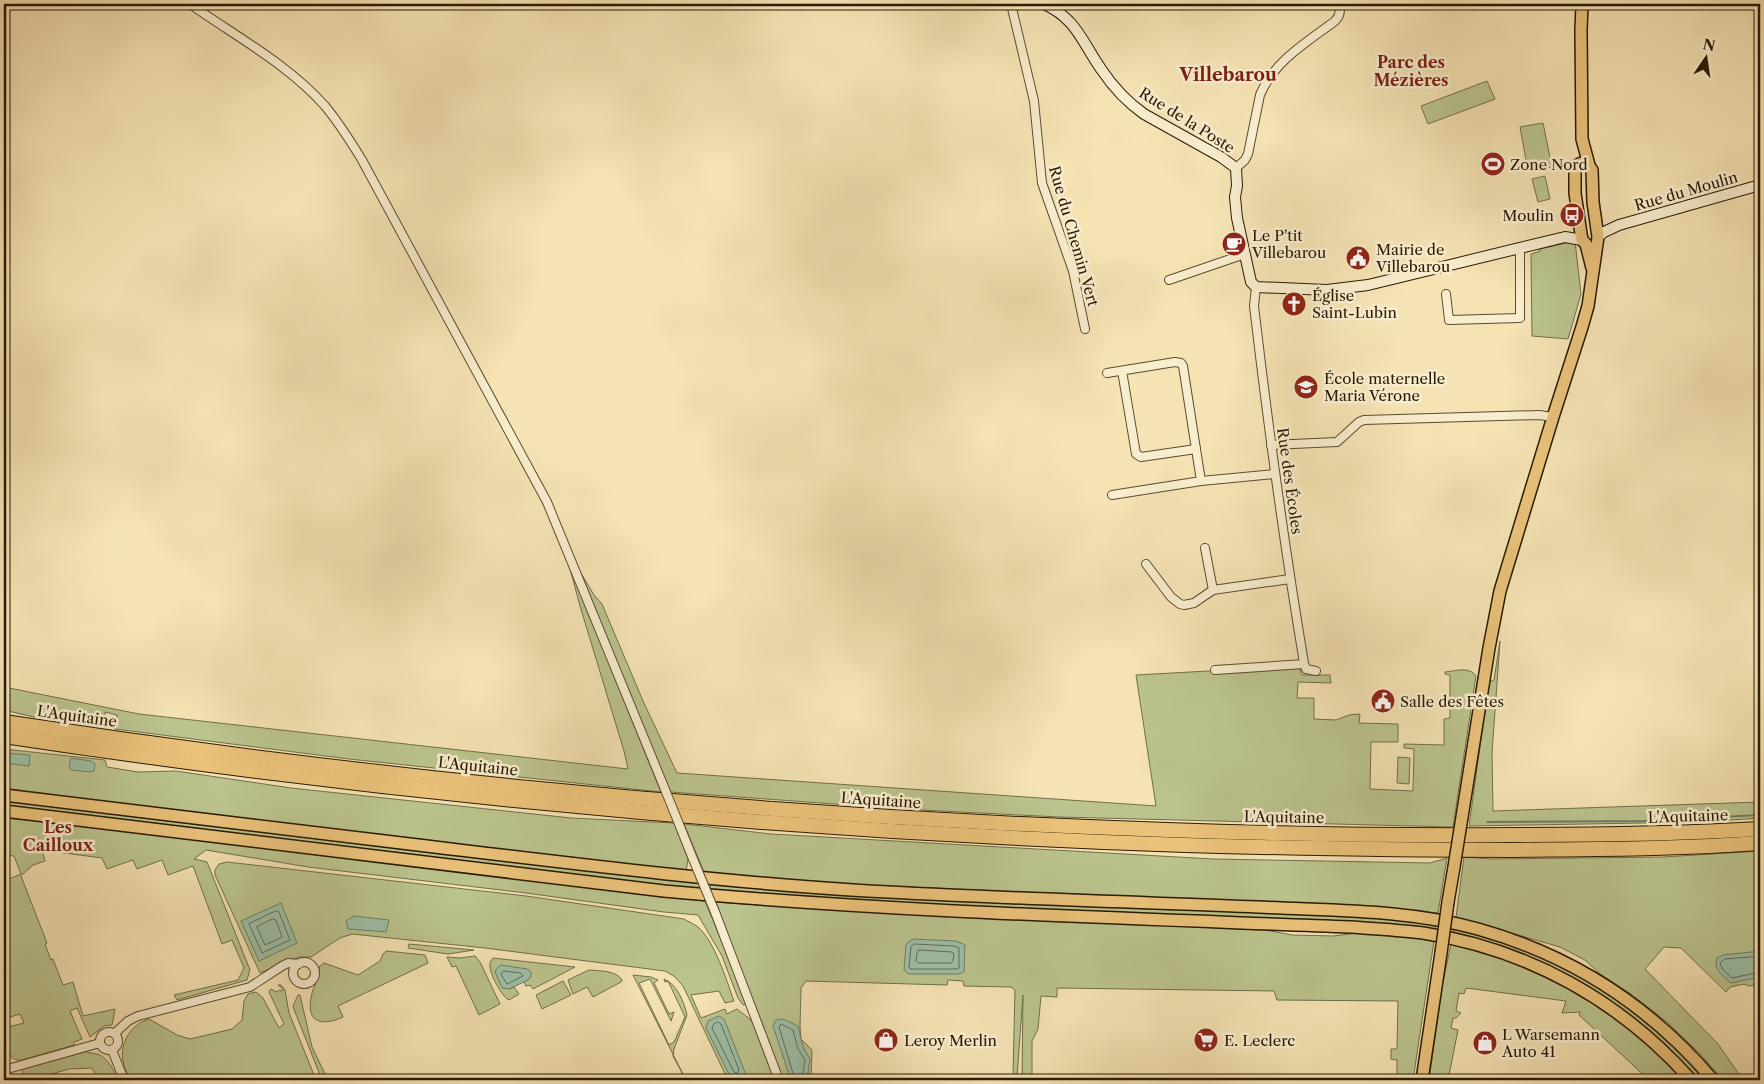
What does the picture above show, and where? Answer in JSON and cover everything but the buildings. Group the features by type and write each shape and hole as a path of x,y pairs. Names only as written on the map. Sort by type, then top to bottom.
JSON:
{"highway":[{"name":"L'Aquitaine","path":"4,722 243,756 420,777 653,800 868,816 1081,827 1293,834 1581,835 1760,829"},
{"name":"L'Aquitaine","path":"4,736 194,764 419,791 670,816 876,831 1071,841 1302,848 1572,849 1760,843"}],"main road":[{"path":"1582,4 1582,139 1574,172 1574,186 1580,227 1591,241"},
{"path":"1422,1080 1448,902 1498,602 1553,417 1582,328 1589,299 1592,268 1591,241 1597,223 1593,202 1592,174 1582,139"},
{"path":"1576,166 1582,163 1589,165"},
{"path":"4,795 596,867 784,886 962,896 1352,911 1425,917 1455,922 1506,937 1543,951 1585,972 1630,1001 1653,1019 1680,1044 1713,1080"},
{"path":"4,811 645,889 720,896 922,910 1351,927 1422,933 1499,951 1538,966 1569,982 1610,1007 1638,1028 1670,1057 1691,1080"}],"street":[{"path":"190,4 276,63 312,93 326,107 362,160 547,502 715,912 780,1080"},
{"name":"Rue du Chemin Vert","path":"1011,4 1032,85 1042,182 1073,271 1084,329"},
{"name":"Rue de la Poste","path":"1044,4 1057,10 1070,21 1101,68 1132,106 1221,157 1236,168 1237,186 1235,198 1251,282 1256,287"},
{"path":"1236,168 1245,160 1248,154 1260,94 1264,87 1284,60 1335,21 1339,16 1338,4"},
{"name":"Rue du Moulin","path":"1591,241 1604,232 1619,226 1760,185"},
{"name":"Rue du Moulin","path":"1597,223 1619,226"},
{"path":"1256,287 1340,290 1368,285 1565,237 1580,227"},
{"path":"1565,237 1591,241"},
{"path":"1446,294 1450,320 1520,318 1520,249"},
{"path":"1169,280 1245,254"},
{"name":"Rue des Écoles","path":"1256,287 1254,306 1274,474 1304,664"},
{"path":"1107,374 1175,362 1181,363 1201,482"},
{"path":"1122,371 1137,456 1196,449"},
{"path":"1271,444 1337,442 1359,422 1364,420 1539,414 1553,417"},
{"path":"1112,495 1274,474"},
{"path":"1205,548 1212,590"},
{"path":"1146,564 1172,598 1180,604 1189,605 1212,590 1290,579"},
{"path":"1214,670 1304,664 1309,670 1316,671"},
{"path":"115,1033 128,1021 138,1016 250,987 288,964 307,963 312,965 315,971 314,978 309,983 302,984 296,980 293,972"},
{"path":"293,972 299,964"},
{"path":"277,969 293,972"},
{"path":"100,1043 104,1033 115,1033"},
{"path":"100,1043 104,1048 112,1050 117,1047 119,1041 115,1033"},
{"path":"4,1070 100,1043"},
{"path":"112,1050 124,1080"}],"shaded area":[{"path":"1487,81 1495,99 1428,124 1421,106"},
{"path":"1543,123 1552,167 1528,171 1520,127"},
{"path":"1545,176 1550,199 1538,202 1532,179"},
{"path":"1575,241 1581,294 1568,339 1532,336 1531,254 1540,251 1540,249"},
{"path":"575,563 594,595 602,604 643,701 677,773 1156,806 1136,675 1299,666 1302,675 1330,675 1331,683 1298,682 1297,698 1314,698 1314,719 1336,720 1349,715 1360,714 1359,723 1398,724 1398,742 1371,742 1370,789 1413,791 1414,749 1404,748 1404,744 1444,745 1444,719 1450,718 1450,675 1445,674 1445,672 1466,670 1476,676 1453,827 1059,817 902,809 671,792 659,768"},
{"path":"569,565 661,792 349,759 115,729 117,715 105,712 105,718 101,721 67,717 34,717 4,710 4,687 139,714 628,769"},
{"path":"1500,641 1492,753 1493,811 1760,802 1760,818 1702,822 1469,826 1489,682 1494,680"},
{"path":"4,749 105,760 107,767 138,772 176,771 291,788 571,818 674,823 688,859 686,872 118,804 4,788"},
{"path":"1398,757 1410,758 1409,784 1397,783"},
{"path":"4,799 698,883 701,891 4,807"},
{"path":"4,818 128,830 705,901 747,1003 743,1005 738,998 722,956 698,915 308,867 206,850 194,859 207,862 250,970 247,980 177,1000 174,995 238,980 244,968 232,940 222,944 193,866 168,875 162,860 137,869 133,860 107,869 102,858 42,850 45,861 33,865 21,876 47,943 45,944 51,960 53,959 63,985 73,982 83,1016 115,1009 112,1025 104,1026 90,1037 77,1008 70,1011 82,1039 74,1042 74,1045 22,1060 16,1060 8,1050 4,1028 24,1023 20,1014 4,1019 4,881 21,874 14,856 4,855"},
{"path":"684,824 771,834 1213,859 1430,863 1447,858 1438,913 1336,905 809,883 705,874"},
{"path":"1760,851 1760,984 1749,986 1744,984 1730,987 1726,992 1681,948 1664,947 1645,969 1718,1044 1743,1080 1723,1080 1701,1055 1667,1022 1631,994 1600,974 1585,960 1560,947 1456,917 1464,857 1491,859 1663,857"},
{"path":"227,862 526,896 684,919 698,927 710,942 734,1001 725,1003 719,991 691,995 701,1018 725,1009 727,1014 737,1009 751,1020 776,1080 728,1080 683,986 674,976 665,971 485,948 352,934 340,938 311,957 300,957 260,973 215,875 215,870 219,864"},
{"path":"709,883 1049,903 1400,919 1436,924 1435,931 978,908 712,892"},
{"path":"716,902 833,910 1255,928 1292,935 1333,936 1358,933 1394,935 1434,941 1413,1080 1397,1080 1397,1060 1391,1059 1391,1049 1397,1049 1398,1001 1277,1000 1274,991 1057,988 1057,997 1041,996 1038,1029 1032,1041 1032,1078 1022,1080 1023,995 1017,1077 1013,1075 1015,990 1011,987 964,986 963,981 948,980 947,985 806,981 801,988 800,1027 801,1039 812,1050 811,1080 781,1080"},
{"path":"1454,927 1484,934 1563,964 1652,1023 1707,1080 1698,1080 1640,1025 1619,1008 1575,979 1526,956 1453,935"},
{"path":"409,944 474,950 448,954 408,948"},
{"path":"1451,944 1506,959 1558,982 1583,996 1652,1047 1683,1080 1649,1080 1579,1015 1580,1012 1562,1013 1566,1001 1466,988 1464,994 1459,993 1456,1011 1461,1013 1456,1018 1453,1018 1451,1028 1458,1030 1448,1080 1429,1080 1443,982"},
{"path":"386,951 425,955 428,963 338,1006 343,1017 323,1022 314,1018 310,1007 319,967 324,963 358,975 380,961"},
{"path":"475,956 480,962 500,1004 479,1015 456,966 452,967 447,957"},
{"path":"493,958 575,967 533,989 530,985 526,986 524,982 531,976 509,989 514,987 519,994 509,1000 500,990 490,969"},
{"path":"589,970 616,974 622,980 593,997 587,987 573,994 568,980"},
{"path":"633,975 651,977 658,980 654,983 669,1014 674,1012 671,1021 650,979 639,983 669,1045 674,1042 685,1017 668,981 679,994 687,1015 673,1055"},
{"path":"563,981 571,995 542,1009 536,995"},
{"path":"278,985 281,985 285,990 289,1013 316,1080 280,1080 277,1077 265,1074 250,1080 130,1080 124,1064 123,1047 128,1034 143,1021 149,1019 177,1035 190,1039 232,1029 242,1020 244,1001 248,994 256,992 263,998 279,1028 284,1024 269,992 271,989 277,992 279,990 282,991 283,989"},
{"path":"298,995 300,995 312,1047 328,1080 322,1080 295,1012 293,1006"},
{"path":"88,1051 88,1053 94,1053 104,1058 111,1065 118,1080 99,1080 91,1068 69,1069 24,1080 22,1069"}],"water":[{"path":"4,753 30,755 29,766 4,763"},
{"path":"71,758 91,761 95,764 94,771 71,770 69,766"},
{"path":"281,903 297,943 259,961 241,921"},
{"path":"354,916 389,920 386,932 348,929 346,921"},
{"path":"913,939 956,941 965,945 964,972 959,974 909,974 904,970 906,944"},
{"path":"1760,951 1760,977 1731,983 1716,966 1717,958 1723,955"},
{"path":"501,965 527,969 531,972 531,976 528,980 509,989 502,988 495,972"},
{"path":"719,1016 724,1019 748,1080 732,1080 706,1028 708,1021"},
{"path":"783,1019 798,1026 803,1047 810,1059 807,1080 791,1080 773,1026 776,1020"}],"waterway":[{"path":"1487,822 1643,821 1760,815"}],"place":[{"name":"Zone Nord","path":"1493,164"},
{"name":"Moulin","path":"1572,215"},
{"name":"Le P'tit Villebarou","path":"1234,244"},
{"name":"Mairie de Villebarou","path":"1358,258"},
{"name":"Église Saint-Lubin","path":"1294,304"},
{"name":"École maternelle Maria Vérone","path":"1306,387"},
{"name":"Salle des Fêtes","path":"1383,701"},
{"name":"Leroy Merlin","path":"886,1040"},
{"name":"E. Leclerc","path":"1206,1040"},
{"name":"L Warsemann Auto 41","path":"1485,1043"}],"district":[{"name":"Parc des Mézières","path":"1411,71"},
{"name":"Villebarou","path":"1228,75"},
{"name":"Les Cailloux","path":"58,836"}]}
